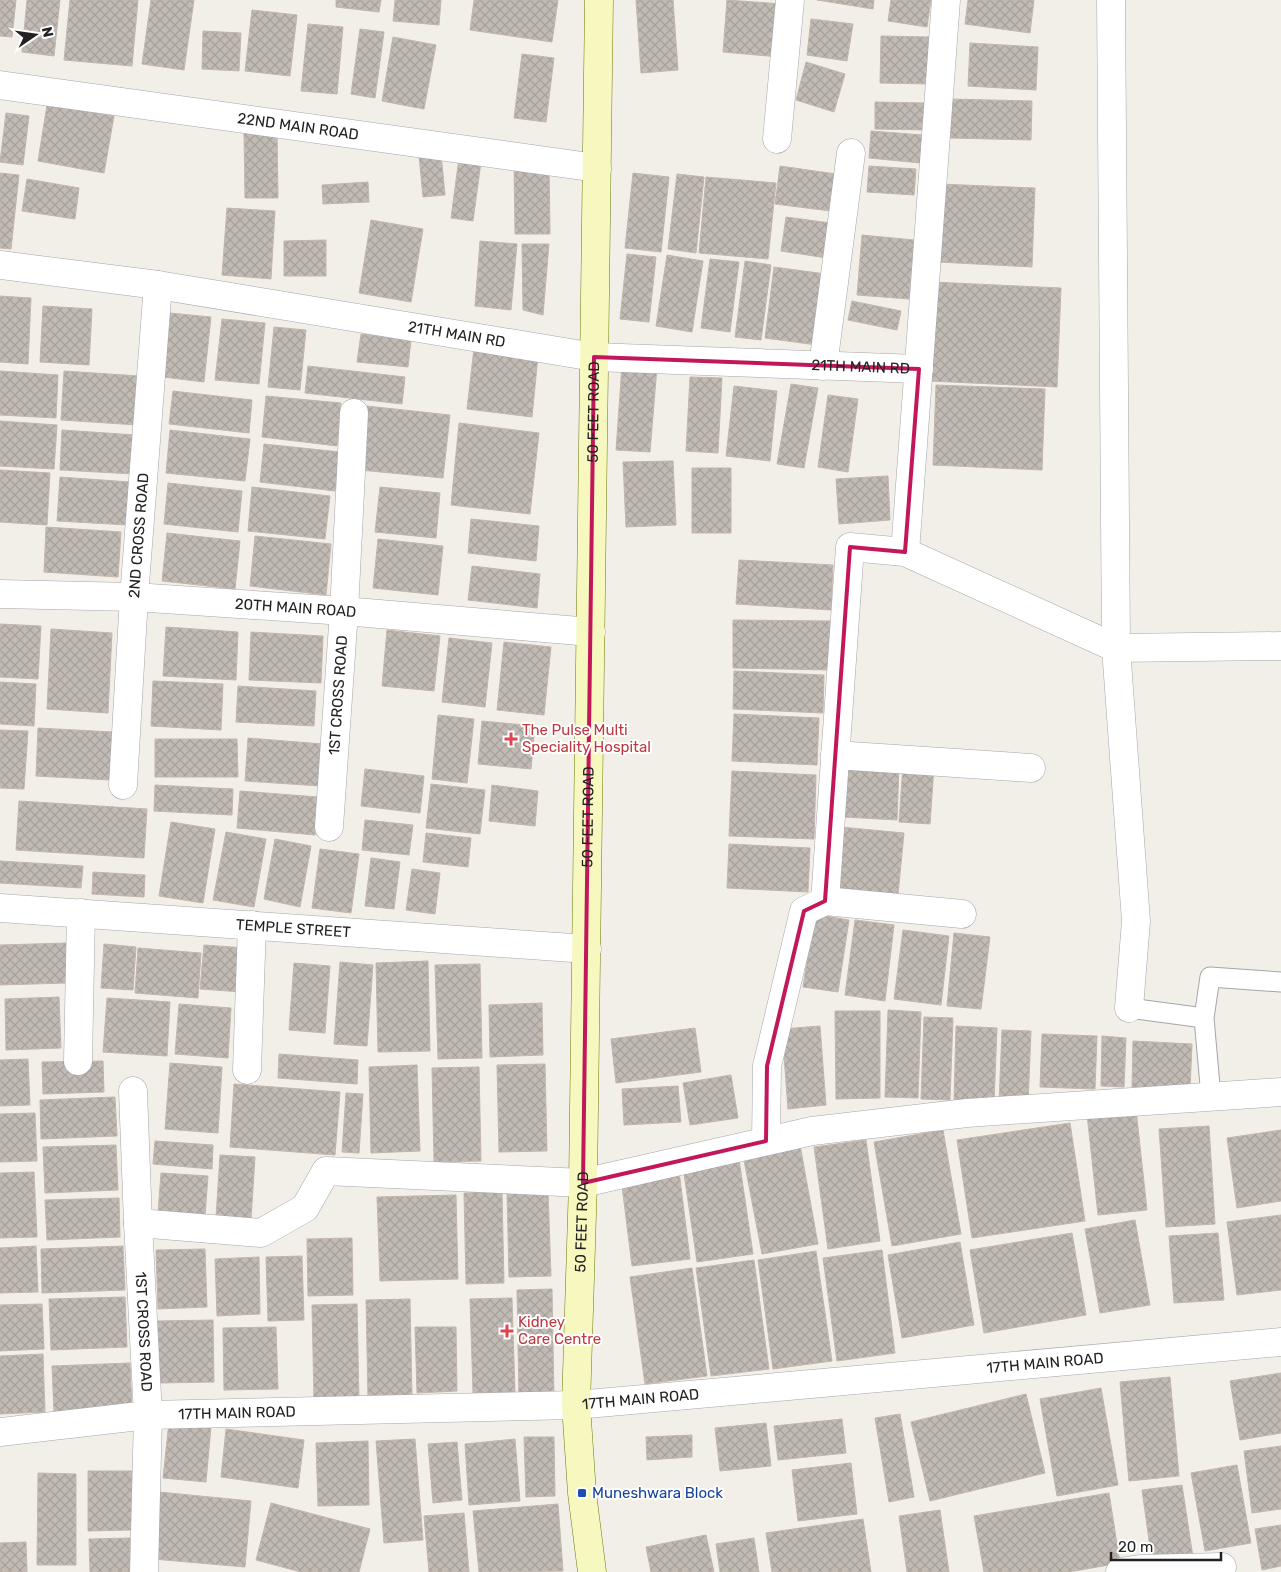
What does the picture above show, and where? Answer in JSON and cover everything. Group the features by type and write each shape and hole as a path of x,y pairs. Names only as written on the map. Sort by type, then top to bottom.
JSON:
{"main road":[{"name":"50 FEET ROAD","path":"592,1572 582,1493 576,1405 583,1183 587,950 599,0"}],"street":[{"path":"777,139 790,0"},
{"path":"904,552 946,0"},
{"path":"1111,0 1116,648 1136,921 1129,1008"},
{"name":"22ND MAIN ROAD","path":"0,85 597,168"},
{"path":"823,366 851,153"},
{"name":"21TH MAIN RD","path":"0,265 158,285 594,357 919,369"},
{"name":"2ND CROSS ROAD","path":"124,785 134,597 158,285"},
{"name":"1ST CROSS ROAD","path":"328,828 344,611 354,413"},
{"path":"825,901 850,547 904,552 1116,648 1281,646"},
{"name":"20TH MAIN ROAD","path":"0,594 134,597 344,611 591,632"},
{"path":"835,755 1031,768"},
{"path":"766,1141 767,1066 804,911 825,901 962,914"},
{"name":"TEMPLE STREET","path":"0,908 587,950"},
{"path":"78,1061 81,913"},
{"path":"247,1070 252,926"},
{"name":"1ST CROSS ROAD","path":"133,1091 148,1415 144,1572"},
{"path":"138,1223 261,1233 305,1208 326,1171 583,1183 812,1131 967,1113 1281,1092"},
{"name":"17TH MAIN ROAD","path":"0,1432 148,1415 576,1405 1281,1342"},
{"path":"1133,1571 1222,1567"}],"lane":[{"path":"1211,1097 1204,1018 1210,977 1281,982"},
{"path":"1129,1008 1204,1018"}],"highlighted area":[{"path":"594,357 919,369 905,552 850,547 825,901 804,911 767,1066 766,1141 583,1183"}],"building":[{"path":"0,0 16,0 12,37 0,36"},
{"path":"27,0 60,0 54,56 22,52"},
{"path":"70,0 138,0 132,66 64,60"},
{"path":"151,0 194,0 184,70 142,64"},
{"path":"336,0 381,0 379,12 336,7"},
{"path":"395,0 441,0 439,25 393,21"},
{"path":"474,0 558,0 552,42 470,30"},
{"path":"636,0 673,0 678,70 641,73"},
{"path":"727,0 782,4 779,57 723,52"},
{"path":"817,0 874,0 873,9"},
{"path":"891,0 931,0 927,27 888,21"},
{"path":"968,0 1034,0 1030,33 965,24"},
{"path":"252,10 297,15 290,76 245,71"},
{"path":"811,19 853,24 847,61 807,55"},
{"path":"308,24 343,27 337,94 301,91"},
{"path":"360,29 384,32 375,98 351,94"},
{"path":"203,31 241,33 239,71 202,69"},
{"path":"881,36 929,37 928,84 880,83"},
{"path":"393,37 436,45 424,109 382,101"},
{"path":"970,43 1038,47 1036,90 968,86"},
{"path":"522,54 554,58 546,122 514,118"},
{"path":"806,62 845,74 834,112 796,100"},
{"path":"951,99 1032,101 1031,140 950,138"},
{"path":"875,102 925,103 925,130 875,129"},
{"path":"47,105 114,116 104,173 38,161"},
{"path":"6,113 29,116 23,165 0,162"},
{"path":"277,131 278,198 245,198 244,132"},
{"path":"871,131 923,135 921,163 869,158"},
{"path":"441,154 445,195 423,197 419,156"},
{"path":"459,158 481,162 473,221 451,218"},
{"path":"514,163 549,163 550,234 515,234"},
{"path":"780,166 843,175 838,212 775,204"},
{"path":"869,166 916,169 914,195 867,192"},
{"path":"0,173 19,175 11,249 0,248"},
{"path":"633,173 669,177 661,252 625,248"},
{"path":"677,174 704,177 696,253 668,249"},
{"path":"706,177 776,183 768,259 699,253"},
{"path":"27,179 79,188 75,219 22,211"},
{"path":"368,182 369,202 323,204 322,185"},
{"path":"940,184 1035,188 1032,267 937,262"},
{"path":"227,208 275,211 271,279 222,275"},
{"path":"786,217 838,224 833,259 781,251"},
{"path":"371,220 423,229 411,302 359,293"},
{"path":"862,235 914,240 909,299 857,295"},
{"path":"326,240 326,276 284,276 284,241"},
{"path":"480,241 517,244 511,310 475,306"},
{"path":"522,244 549,244 543,315 523,310"},
{"path":"627,254 656,257 649,322 620,319"},
{"path":"667,255 703,261 692,332 656,326"},
{"path":"710,259 739,262 730,332 701,328"},
{"path":"745,261 771,265 761,340 735,337"},
{"path":"774,267 833,275 824,346 765,338"},
{"path":"933,282 1061,288 1057,387 929,381"},
{"path":"0,296 31,298 28,364 0,362"},
{"path":"852,301 901,311 897,330 848,320"},
{"path":"43,306 92,309 89,365 40,362"},
{"path":"170,313 211,317 204,382 163,377"},
{"path":"222,319 265,323 259,384 215,380"},
{"path":"274,327 306,330 300,390 268,387"},
{"path":"361,334 411,340 408,367 357,362"},
{"path":"474,348 538,356 532,417 467,409"},
{"path":"622,365 657,367 650,452 616,450"},
{"path":"308,366 405,377 402,404 305,393"},
{"path":"0,371 58,375 56,418 0,415"},
{"path":"64,371 139,376 137,425 61,420"},
{"path":"690,377 722,378 718,453 686,451"},
{"path":"791,384 818,388 804,468 777,464"},
{"path":"936,385 1045,389 1042,470 933,465"},
{"path":"734,386 777,391 770,461 726,456"},
{"path":"173,391 252,400 249,433 169,424"},
{"path":"828,395 858,399 848,472 818,467"},
{"path":"266,396 341,403 337,446 262,437"},
{"path":"367,406 450,415 443,478 360,470"},
{"path":"0,421 57,425 54,469 0,466"},
{"path":"459,423 539,433 530,514 451,505"},
{"path":"62,430 136,435 134,474 60,470"},
{"path":"170,430 250,439 245,481 166,473"},
{"path":"264,444 340,452 335,491 260,482"},
{"path":"673,461 676,525 626,527 623,462"},
{"path":"692,468 731,468 731,533 692,533"},
{"path":"0,470 50,473 47,525 0,522"},
{"path":"888,476 890,520 839,524 836,479"},
{"path":"60,477 130,482 128,525 57,521"},
{"path":"168,483 242,491 238,532 164,524"},
{"path":"252,487 330,496 325,539 248,531"},
{"path":"380,487 440,493 436,538 375,532"},
{"path":"471,519 539,526 536,561 468,553"},
{"path":"46,527 121,532 118,577 44,572"},
{"path":"167,533 240,541 235,589 162,581"},
{"path":"255,536 331,544 326,595 250,586"},
{"path":"378,539 443,546 438,595 373,588"},
{"path":"739,560 833,565 831,610 736,604"},
{"path":"472,566 540,574 537,608 468,600"},
{"path":"733,620 830,621 829,670 733,668"},
{"path":"0,624 41,626 38,679 0,677"},
{"path":"166,627 238,632 236,680 163,676"},
{"path":"51,629 112,633 108,713 47,709"},
{"path":"387,630 440,636 434,691 382,686"},
{"path":"251,632 323,636 321,683 249,680"},
{"path":"449,638 492,643 485,707 442,702"},
{"path":"504,642 551,647 544,715 497,710"},
{"path":"734,671 824,675 823,713 733,709"},
{"path":"153,681 223,684 221,730 151,726"},
{"path":"0,682 36,684 34,726 0,724"},
{"path":"238,686 316,691 314,726 236,722"},
{"path":"734,714 819,718 817,765 732,761"},
{"path":"438,715 474,719 467,783 432,779"},
{"path":"482,721 535,726 531,769 478,764"},
{"path":"38,728 113,732 110,780 36,776"},
{"path":"0,730 28,731 24,789 0,788"},
{"path":"248,738 323,744 320,786 245,781"},
{"path":"155,739 237,739 238,777 155,777"},
{"path":"846,763 899,765 897,820 844,817"},
{"path":"903,765 934,767 930,824 899,822"},
{"path":"365,769 424,776 420,813 361,806"},
{"path":"732,771 816,775 814,839 729,836"},
{"path":"431,784 485,790 480,834 426,828"},
{"path":"155,785 233,789 232,815 154,811"},
{"path":"492,785 538,791 535,826 489,821"},
{"path":"240,791 318,797 315,835 237,828"},
{"path":"19,801 147,809 144,858 16,850"},
{"path":"365,820 413,825 409,855 362,850"},
{"path":"171,822 215,829 203,903 159,896"},
{"path":"840,827 904,833 897,905 833,899"},
{"path":"226,832 266,839 254,907 213,900"},
{"path":"426,833 471,838 468,867 423,862"},
{"path":"275,839 311,846 300,907 264,899"},
{"path":"729,844 810,848 808,892 727,888"},
{"path":"320,849 359,854 351,913 312,908"},
{"path":"371,858 400,862 394,909 365,906"},
{"path":"0,861 83,866 81,888 0,883"},
{"path":"412,869 440,873 435,914 406,910"},
{"path":"93,872 145,875 144,897 92,894"},
{"path":"814,914 849,920 838,992 803,987"},
{"path":"855,920 894,925 885,1001 845,995"},
{"path":"903,930 949,936 941,1005 894,999"},
{"path":"954,933 990,937 981,1009 947,1006"},
{"path":"66,943 67,983 0,985 0,945"},
{"path":"104,944 136,947 133,990 101,988"},
{"path":"204,945 246,948 242,992 200,989"},
{"path":"138,948 201,953 198,998 135,993"},
{"path":"428,961 430,1051 378,1052 376,963"},
{"path":"340,962 373,965 367,1046 334,1044"},
{"path":"294,963 330,966 325,1033 289,1030"},
{"path":"480,964 482,1058 438,1059 435,965"},
{"path":"59,997 61,1048 6,1050 5,999"},
{"path":"107,998 170,1002 167,1056 103,1052"},
{"path":"542,1003 543,1055 490,1057 489,1005"},
{"path":"179,1004 231,1008 228,1058 175,1054"},
{"path":"888,1010 921,1012 918,1098 885,1097"},
{"path":"835,1011 880,1011 880,1098 836,1099"},
{"path":"924,1017 953,1018 950,1100 921,1099"},
{"path":"820,1026 826,1105 788,1109 782,1029"},
{"path":"956,1026 997,1028 994,1103 954,1101"},
{"path":"695,1028 701,1072 616,1083 611,1039"},
{"path":"1002,1030 1031,1031 1028,1104 999,1103"},
{"path":"1042,1034 1097,1036 1095,1089 1040,1087"},
{"path":"1102,1036 1126,1038 1124,1087 1101,1086"},
{"path":"1133,1041 1192,1044 1190,1089 1132,1087"},
{"path":"279,1054 358,1060 357,1084 278,1078"},
{"path":"28,1059 30,1105 0,1106 0,1060"},
{"path":"103,1061 104,1092 43,1094 42,1062"},
{"path":"170,1063 222,1067 218,1133 165,1129"},
{"path":"545,1064 547,1151 499,1152 497,1065"},
{"path":"417,1065 420,1151 371,1153 369,1067"},
{"path":"479,1067 481,1161 434,1162 432,1068"},
{"path":"731,1075 738,1118 690,1125 683,1083"},
{"path":"234,1084 340,1092 335,1155 230,1147"},
{"path":"678,1086 681,1122 624,1125 622,1089"},
{"path":"346,1093 363,1094 359,1153 342,1152"},
{"path":"115,1097 117,1136 41,1139 40,1100"},
{"path":"1136,1109 1147,1210 1098,1215 1087,1114"},
{"path":"35,1113 37,1161 0,1162 0,1114"},
{"path":"1070,1123 1085,1221 972,1238 957,1140"},
{"path":"1209,1126 1215,1224 1166,1227 1159,1129"},
{"path":"943,1130 961,1234 892,1246 874,1142"},
{"path":"1281,1130 1281,1201 1237,1208 1227,1138"},
{"path":"866,1140 880,1241 828,1249 814,1147"},
{"path":"155,1141 213,1145 212,1169 153,1164"},
{"path":"116,1145 118,1190 45,1193 43,1147"},
{"path":"800,1145 818,1244 762,1254 743,1155"},
{"path":"220,1155 255,1157 251,1219 216,1217"},
{"path":"739,1159 753,1254 697,1262 683,1167"},
{"path":"679,1171 690,1259 632,1266 621,1178"},
{"path":"34,1172 37,1237 0,1238 0,1173"},
{"path":"161,1173 208,1176 205,1216 158,1213"},
{"path":"548,1191 551,1276 509,1277 507,1192"},
{"path":"502,1192 504,1283 466,1284 464,1193"},
{"path":"456,1195 458,1279 380,1281 377,1197"},
{"path":"119,1198 120,1237 47,1240 45,1200"},
{"path":"1281,1215 1281,1290 1237,1295 1227,1222"},
{"path":"1135,1220 1150,1305 1100,1313 1085,1229"},
{"path":"1072,1233 1086,1315 984,1333 970,1250"},
{"path":"1218,1233 1224,1300 1174,1303 1169,1236"},
{"path":"352,1238 353,1295 308,1296 307,1239"},
{"path":"960,1242 974,1325 902,1338 888,1255"},
{"path":"36,1246 38,1292 0,1293 0,1248"},
{"path":"123,1246 125,1290 42,1293 41,1249"},
{"path":"205,1249 207,1307 158,1309 156,1250"},
{"path":"882,1250 895,1353 837,1361 823,1258"},
{"path":"816,1251 832,1361 773,1369 758,1260"},
{"path":"302,1256 304,1320 268,1321 266,1257"},
{"path":"259,1257 260,1314 217,1316 215,1259"},
{"path":"754,1260 769,1369 711,1376 696,1268"},
{"path":"692,1268 707,1376 645,1384 630,1277"},
{"path":"552,1289 554,1399 519,1400 517,1290"},
{"path":"125,1297 127,1347 51,1350 49,1299"},
{"path":"512,1298 515,1392 473,1393 470,1299"},
{"path":"410,1299 412,1397 368,1398 366,1300"},
{"path":"42,1304 44,1349 0,1351 0,1305"},
{"path":"357,1304 359,1401 314,1402 312,1305"},
{"path":"213,1320 214,1382 159,1383 157,1321"},
{"path":"276,1327 278,1389 224,1390 223,1328"},
{"path":"415,1327 456,1327 457,1391 417,1393"},
{"path":"43,1354 45,1412 0,1414 0,1356"},
{"path":"130,1363 132,1409 54,1412 52,1366"},
{"path":"1281,1373 1281,1433 1240,1440 1230,1381"},
{"path":"1170,1377 1179,1476 1129,1481 1120,1382"},
{"path":"1101,1388 1118,1485 1057,1496 1040,1399"},
{"path":"1026,1394 1045,1473 930,1501 911,1422"},
{"path":"900,1414 914,1497 889,1502 875,1418"},
{"path":"842,1419 846,1453 778,1460 774,1426"},
{"path":"169,1422 211,1427 206,1482 163,1478"},
{"path":"766,1423 771,1466 720,1471 715,1428"},
{"path":"226,1429 304,1440 298,1488 221,1477"},
{"path":"692,1435 692,1457 647,1460 646,1437"},
{"path":"524,1437 554,1437 555,1496 526,1497"},
{"path":"415,1439 423,1540 384,1543 376,1441"},
{"path":"515,1439 520,1501 469,1505 465,1444"},
{"path":"368,1441 369,1505 318,1506 316,1443"},
{"path":"457,1442 462,1500 433,1503 428,1444"},
{"path":"1281,1446 1281,1509 1252,1513 1244,1451"},
{"path":"851,1463 857,1514 798,1521 792,1470"},
{"path":"1237,1465 1251,1543 1205,1551 1191,1473"},
{"path":"88,1471 132,1471 132,1530 88,1531"},
{"path":"38,1473 76,1474 76,1565 37,1565"},
{"path":"1182,1485 1193,1557 1152,1562 1142,1490"},
{"path":"159,1492 251,1501 245,1567 153,1559"},
{"path":"1109,1493 1120,1563 1069,1572 984,1572 974,1516"},
{"path":"271,1503 370,1529 359,1572 301,1572 256,1560"},
{"path":"558,1504 563,1571 479,1572 473,1511"},
{"path":"940,1510 949,1572 907,1572 899,1516"},
{"path":"464,1513 469,1572 429,1572 424,1516"},
{"path":"863,1519 871,1572 772,1572 766,1533"},
{"path":"1281,1525 1281,1566 1262,1570 1255,1529"},
{"path":"706,1535 714,1572 651,1572 646,1547"},
{"path":"130,1538 130,1572 90,1572 89,1539"},
{"path":"754,1538 759,1572 720,1572 716,1544"},
{"path":"26,1542 27,1572 0,1572 0,1543"}],"place":[{"name":"The Pulse Multi Speciality Hospital","path":"511,739"},
{"name":"Kidney Care Centre","path":"507,1331"},
{"name":"Muneshwara Block","path":"582,1493"}]}
